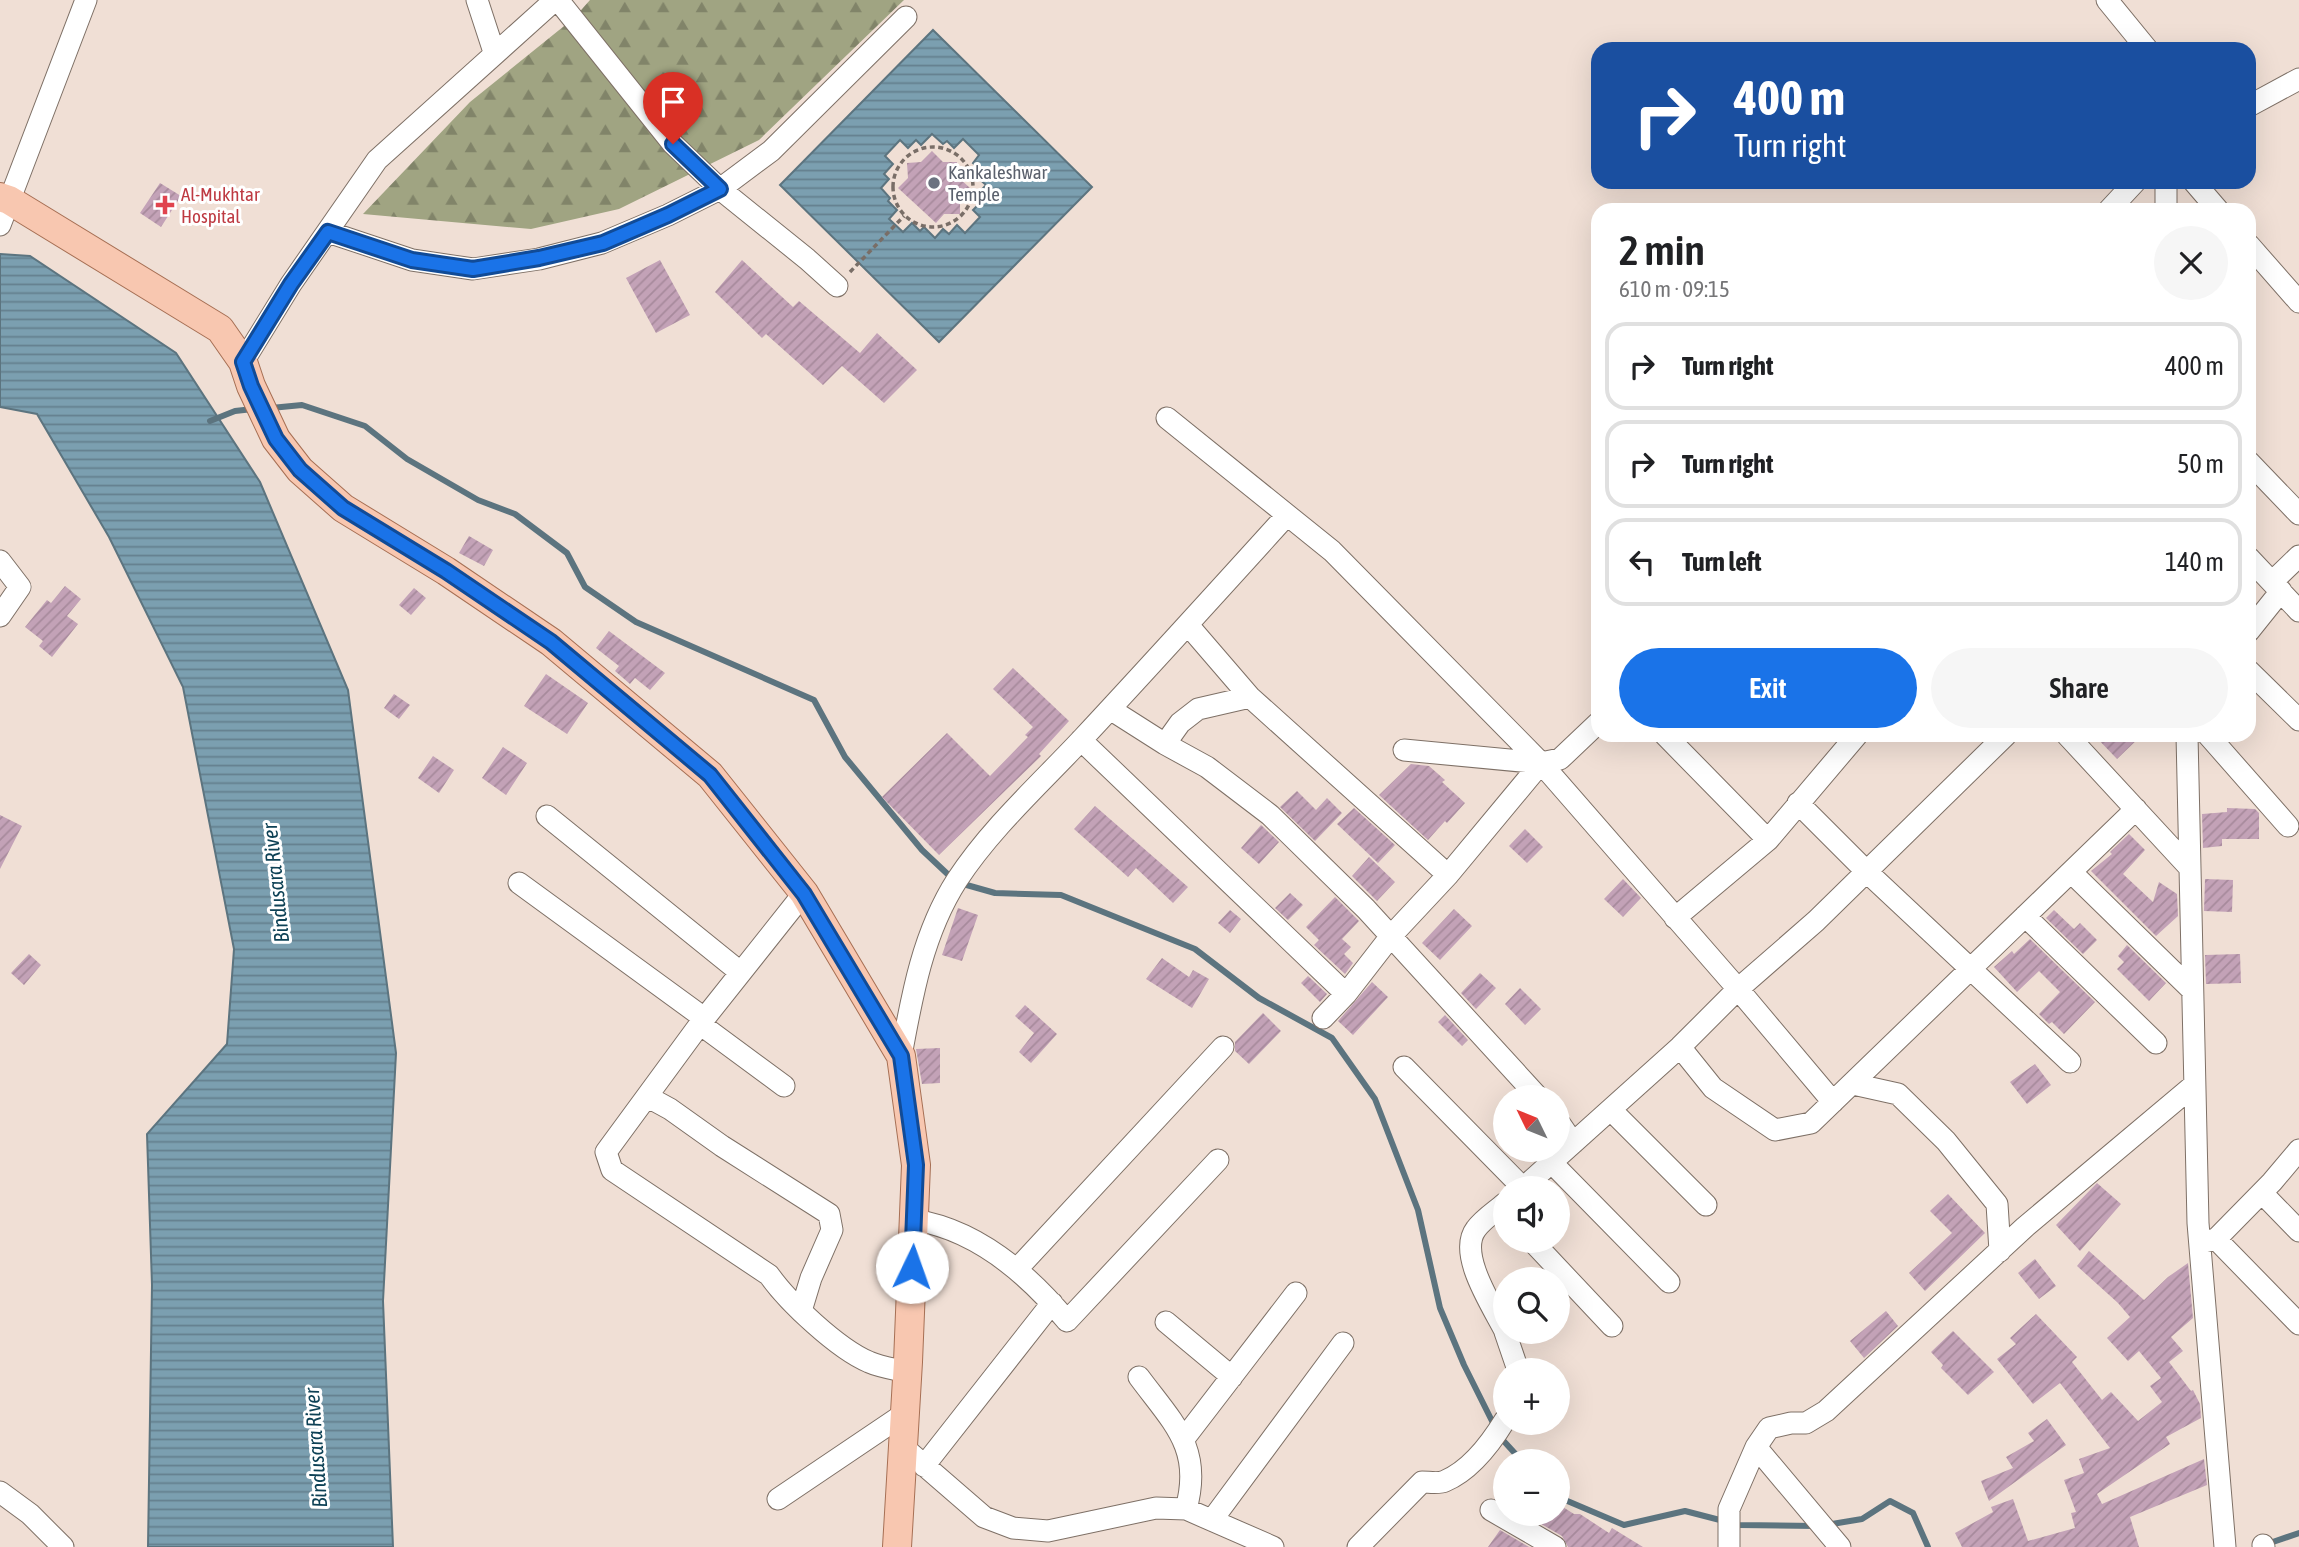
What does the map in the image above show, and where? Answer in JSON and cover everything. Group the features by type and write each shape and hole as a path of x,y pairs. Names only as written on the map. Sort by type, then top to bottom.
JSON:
{"main road":[{"path":"3,207 220,329 247,374 276,439 300,470 343,508 446,571 551,642 710,775 804,894 901,1056 916,1165 897,1547"}],"street":[{"path":"3,207 86,0"},
{"path":"477,0 494,52"},
{"path":"247,374 291,284 377,160 494,52 556,0 673,144 720,189 837,286"},
{"path":"2107,0 2141,42"},
{"path":"328,232 412,260 473,269 539,258 603,243 720,189 771,151 906,18"},
{"path":"2256,103 2297,87"},
{"path":"2116,203 2128,189"},
{"path":"2199,189 2212,203"},
{"path":"2256,255 2299,302"},
{"path":"1167,418 1332,551 1541,763 1833,1102"},
{"path":"2256,469 2299,514"},
{"path":"901,1056 912,995 926,943 956,882 985,843 1287,515"},
{"path":"2256,619 2276,586 2299,556"},
{"path":"0,561 20,587 0,616"},
{"path":"2256,565 2299,611"},
{"path":"1188,625 1250,697 1448,875"},
{"path":"2256,678 2299,720"},
{"path":"1165,744 1180,723 1198,709 1250,697"},
{"path":"1110,709 1207,767 1270,815 1366,909 1527,1085"},
{"path":"1404,750 1541,763 1560,759 1591,730"},
{"path":"1081,740 1346,994"},
{"path":"1676,742 1768,840"},
{"path":"1675,918 1768,840 1851,742"},
{"path":"1570,1146 1680,1047 1738,989 1816,921 1999,742"},
{"path":"2074,742 2189,867"},
{"path":"2187,742 2194,1084 2208,1241 2225,1547"},
{"path":"2214,742 2288,826"},
{"path":"1323,1018 1541,763"},
{"path":"1798,803 1867,872 2070,1062"},
{"path":"1680,1047 1713,1088 1775,1130 1811,1123 2136,809"},
{"path":"547,816 740,972"},
{"path":"2071,872 2192,990"},
{"path":"519,883 785,1086"},
{"path":"804,894 702,1021 607,1152 612,1170 769,1275 782,1294 840,1343 869,1362 907,1371"},
{"path":"2025,916 2156,1043"},
{"path":"1017,1269 1223,1047"},
{"path":"1404,1067 1511,1176"},
{"path":"1853,1084 1898,1094 1946,1141 1997,1204 2000,1251"},
{"path":"1729,1547 1729,1509 1756,1447 1769,1429 1791,1423 1806,1423 1826,1411 2025,1227 2194,1084"},
{"path":"648,1097 829,1214 832,1230 811,1278 801,1311"},
{"path":"1611,1110 1706,1205"},
{"path":"1570,1139 1573,1143"},
{"path":"2208,1241 2262,1193 2299,1150"},
{"path":"915,1220 951,1229 974,1240 1017,1269 1067,1321 1218,1160"},
{"path":"1536,1176 1551,1162 1669,1282"},
{"path":"2262,1193 2299,1231"},
{"path":"1493,1215 1476,1228 1469,1242 1472,1261 1493,1307"},
{"path":"2208,1241 2299,1324"},
{"path":"1543,1253 1612,1326"},
{"path":"1183,1440 1296,1293"},
{"path":"924,1465 1052,1303"},
{"path":"1166,1322 1232,1377"},
{"path":"1212,1520 1343,1343"},
{"path":"1139,1377 1183,1440 1192,1463 1193,1487 1186,1509"},
{"path":"778,1499 904,1414"},
{"path":"1358,1547 1422,1482 1444,1482 1489,1446 1496,1435"},
{"path":"902,1446 984,1517 1014,1538 1156,1508 1186,1509 1273,1547"},
{"path":"1756,1447 1832,1543"},
{"path":"0,1492 30,1514 63,1547"},
{"path":"1491,1510 1555,1547"}],"path":[{"path":"931,146 956,153 966,162 972,174 974,188 971,201 954,221 942,226 928,227 904,216 893,192 893,179 906,156 931,146"},
{"path":"859,262 904,216"}],"green space":[{"path":"590,0 904,0 759,140 619,209 531,229 363,214 470,102 574,18"}],"water":[{"path":"933,30 1092,187 939,342 780,185","holes":["932,134 943,144 947,141 954,148 963,139 979,155 973,163 981,170 976,176 986,185 977,195 983,200 973,210 980,217 965,233 957,225 949,234 943,229 935,238 924,227 920,231 912,223 903,232 889,219 897,210 881,188 889,179 884,174 893,164 885,156 900,140 908,148 916,140 921,145"]},
{"name":"Bindusara River","path":"0,254 30,256 176,353 260,482 348,690 396,1053 383,1301 393,1547 148,1547 152,1285 147,1134 227,1044 234,949 183,687 109,537 37,414 0,407"}],"building":[{"name":"Kankaleshwar Temple","path":"932,151 943,162 957,162 957,176 970,188 960,199 960,214 944,214 936,223 898,188 908,178 907,163 921,162"},
{"path":"160,183 181,196 161,227 140,213"},
{"path":"660,260 690,315 656,333 626,278"},
{"path":"742,260 793,307 799,301 860,353 877,333 917,370 884,403 842,366 823,385 766,334 762,338 715,292"},
{"path":"469,536 493,550 484,566 459,553"},
{"path":"65,586 81,599 67,616 78,624 52,657 39,646 43,641 25,627 47,600 51,603"},
{"path":"414,588 426,598 411,615 399,605"},
{"path":"609,631 665,673 650,690 635,678 630,684 615,671 619,666 596,648"},
{"path":"1013,668 1069,721 1039,754 1041,756 939,855 882,797 947,733 990,776 1028,737 1025,735 1033,727 993,689"},
{"path":"546,674 588,703 567,734 524,706"},
{"path":"394,694 410,705 399,719 384,708"},
{"path":"2101,742 2135,742 2117,759"},
{"path":"503,747 527,763 506,795 482,778"},
{"path":"433,756 454,770 439,793 418,778"},
{"path":"1411,764 1429,766 1465,803 1428,840 1379,795"},
{"path":"1297,791 1316,810 1327,798 1342,813 1315,841 1280,807"},
{"path":"1095,806 1188,887 1173,903 1136,868 1128,877 1074,829"},
{"path":"1354,808 1395,845 1378,863 1337,824"},
{"path":"2227,808 2255,809 2259,813 2259,839 2222,839 2222,846 2203,848 2202,814 2227,812"},
{"path":"0,815 22,826 0,869"},
{"path":"1261,825 1279,842 1259,864 1241,848"},
{"path":"1525,829 1543,847 1527,863 1509,846"},
{"path":"2129,834 2145,850 2123,874 2153,902 2159,882 2177,894 2178,916 2156,936 2091,871 2112,854 2110,852"},
{"path":"1369,857 1395,882 1377,901 1352,876"},
{"path":"1623,879 1641,898 1623,917 1604,899"},
{"path":"2205,879 2233,880 2232,912 2204,911"},
{"path":"1290,893 1303,905 1288,920 1275,908"},
{"path":"1335,897 1359,921 1342,939 1351,947 1344,954 1353,963 1345,974 1314,945 1319,940 1306,927"},
{"path":"958,908 978,915 962,961 942,955"},
{"path":"1454,909 1472,926 1440,960 1422,943"},
{"path":"1230,910 1241,919 1230,933 1218,923"},
{"path":"2054,910 2074,929 2080,923 2097,940 2083,954 2046,918"},
{"path":"2030,939 2095,1002 2064,1034 2039,1014 2060,992 2039,971 2017,992 1994,967"},
{"path":"2127,945 2166,983 2149,1001 2117,969 2124,962 2118,956"},
{"path":"29,954 41,965 24,985 11,973"},
{"path":"2240,954 2241,983 2206,984 2205,955"},
{"path":"1162,958 1189,977 1193,970 1209,979 1192,1008 1146,979"},
{"path":"1480,973 1496,988 1476,1009 1461,993"},
{"path":"1308,976 1327,994 1320,1002 1301,983"},
{"path":"1372,982 1388,997 1353,1035 1338,1021"},
{"path":"1520,988 1541,1009 1525,1025 1505,1004"},
{"path":"1025,1005 1057,1034 1031,1063 1019,1052 1034,1033 1015,1016"},
{"path":"1263,1013 1281,1031 1249,1064 1235,1051 1235,1042"},
{"path":"1445,1015 1468,1040 1462,1046 1438,1022"},
{"path":"940,1048 940,1083 922,1084 916,1049"},
{"path":"2035,1064 2051,1085 2027,1104 2010,1082"},
{"path":"2097,1183 2121,1204 2080,1251 2056,1225"},
{"path":"1948,1194 1985,1233 1925,1291 1909,1273 1952,1233 1930,1211"},
{"path":"2089,1251 2144,1300 2168,1277 2188,1263 2193,1318 2171,1337 2183,1351 2169,1362 2191,1391 2193,1390 2200,1404 2201,1418 2166,1437 2170,1444 2097,1494 2102,1504 2204,1459 2207,1485 2130,1517 2139,1547 1962,1547 1955,1533 1993,1512 1991,1507 2013,1499 2028,1541 2075,1528 2071,1513 2076,1512 2064,1480 2084,1473 2079,1459 2110,1448 2060,1383 2033,1404 1997,1359 2016,1344 2010,1338 2036,1314 2077,1357 2072,1362 2102,1400 2111,1392 2138,1421 2162,1402 2150,1386 2161,1378 2139,1351 2128,1361 2107,1338 2130,1317 2077,1266"},
{"path":"2035,1259 2056,1286 2039,1299 2018,1273"},
{"path":"1886,1311 1898,1326 1864,1358 1850,1341"},
{"path":"1953,1331 1994,1372 1968,1395 1941,1368 1943,1365 1931,1352"},
{"path":"2047,1419 2066,1445 1989,1501 1981,1481 2013,1468 2006,1457 2034,1441 2028,1433"},
{"path":"1570,1512 1580,1514 1609,1533 1612,1528 1643,1547 1568,1547 1562,1536 1545,1526 1570,1526"},
{"path":"1500,1530 1529,1547 1488,1547"}],"waterway":[{"path":"271,408 302,405 365,426 407,459 478,500 515,514 567,553 585,587 636,622 814,700 845,757 922,850 956,882 995,893 1061,895 1195,949 1259,998 1332,1038 1375,1099 1418,1210 1440,1308 1493,1423"},
{"path":"210,421 235,411 253,409"},
{"path":"1500,1437 1511,1449"},
{"path":"1826,1525 1862,1519 1890,1501 1913,1513 1928,1547"},
{"path":"1570,1502 1624,1525 1685,1511 1739,1525 1816,1526"},
{"path":"2267,1544 2299,1533"}],"place":[{"name":"Kankaleshwar Temple","path":"934,183"},
{"name":"Al-Mukhtar Hospital","path":"165,205"}],"route":[{"path":"673,144 720,189 603,243 539,258 473,269 412,260 328,232 291,284 243,362 251,386 276,439 300,470 343,508 446,571 551,642 710,775 804,894 901,1056 916,1165 912,1267"}]}
